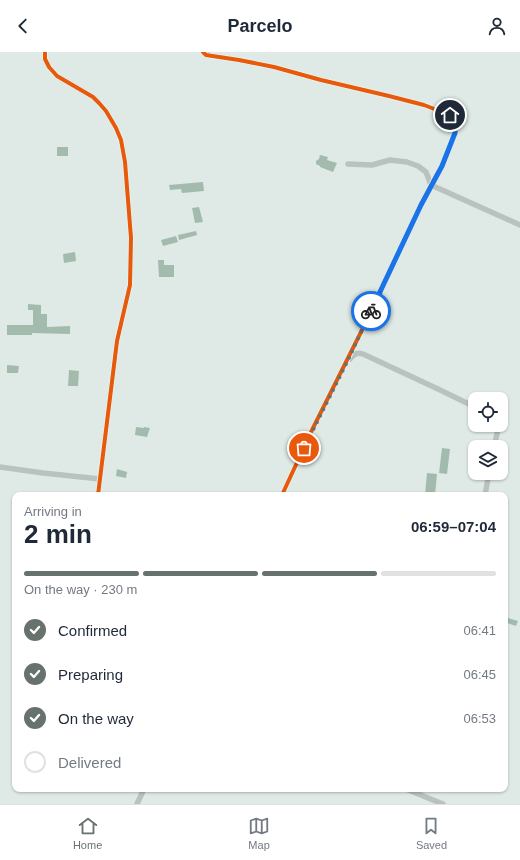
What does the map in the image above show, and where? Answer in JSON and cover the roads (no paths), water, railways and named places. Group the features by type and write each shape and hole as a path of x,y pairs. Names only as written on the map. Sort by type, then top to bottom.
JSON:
{"street":[{"path":"45,52 49,67 57,76 93,97 106,111 121,140 125,162 131,238 130,285 118,341 98,492"},
{"path":"203,52 206,55 274,67 424,105 450,115 455,124 455,133 442,166 421,205 283,492"},
{"path":"348,164 372,165 390,160 407,162 418,166 426,172 431,185 520,225"},
{"path":"348,360 357,353 363,354 468,404"},
{"path":"0,467 100,479"},
{"path":"486,492 488,480"},
{"path":"137,804 143,792"},
{"path":"413,792 443,804"}]}
